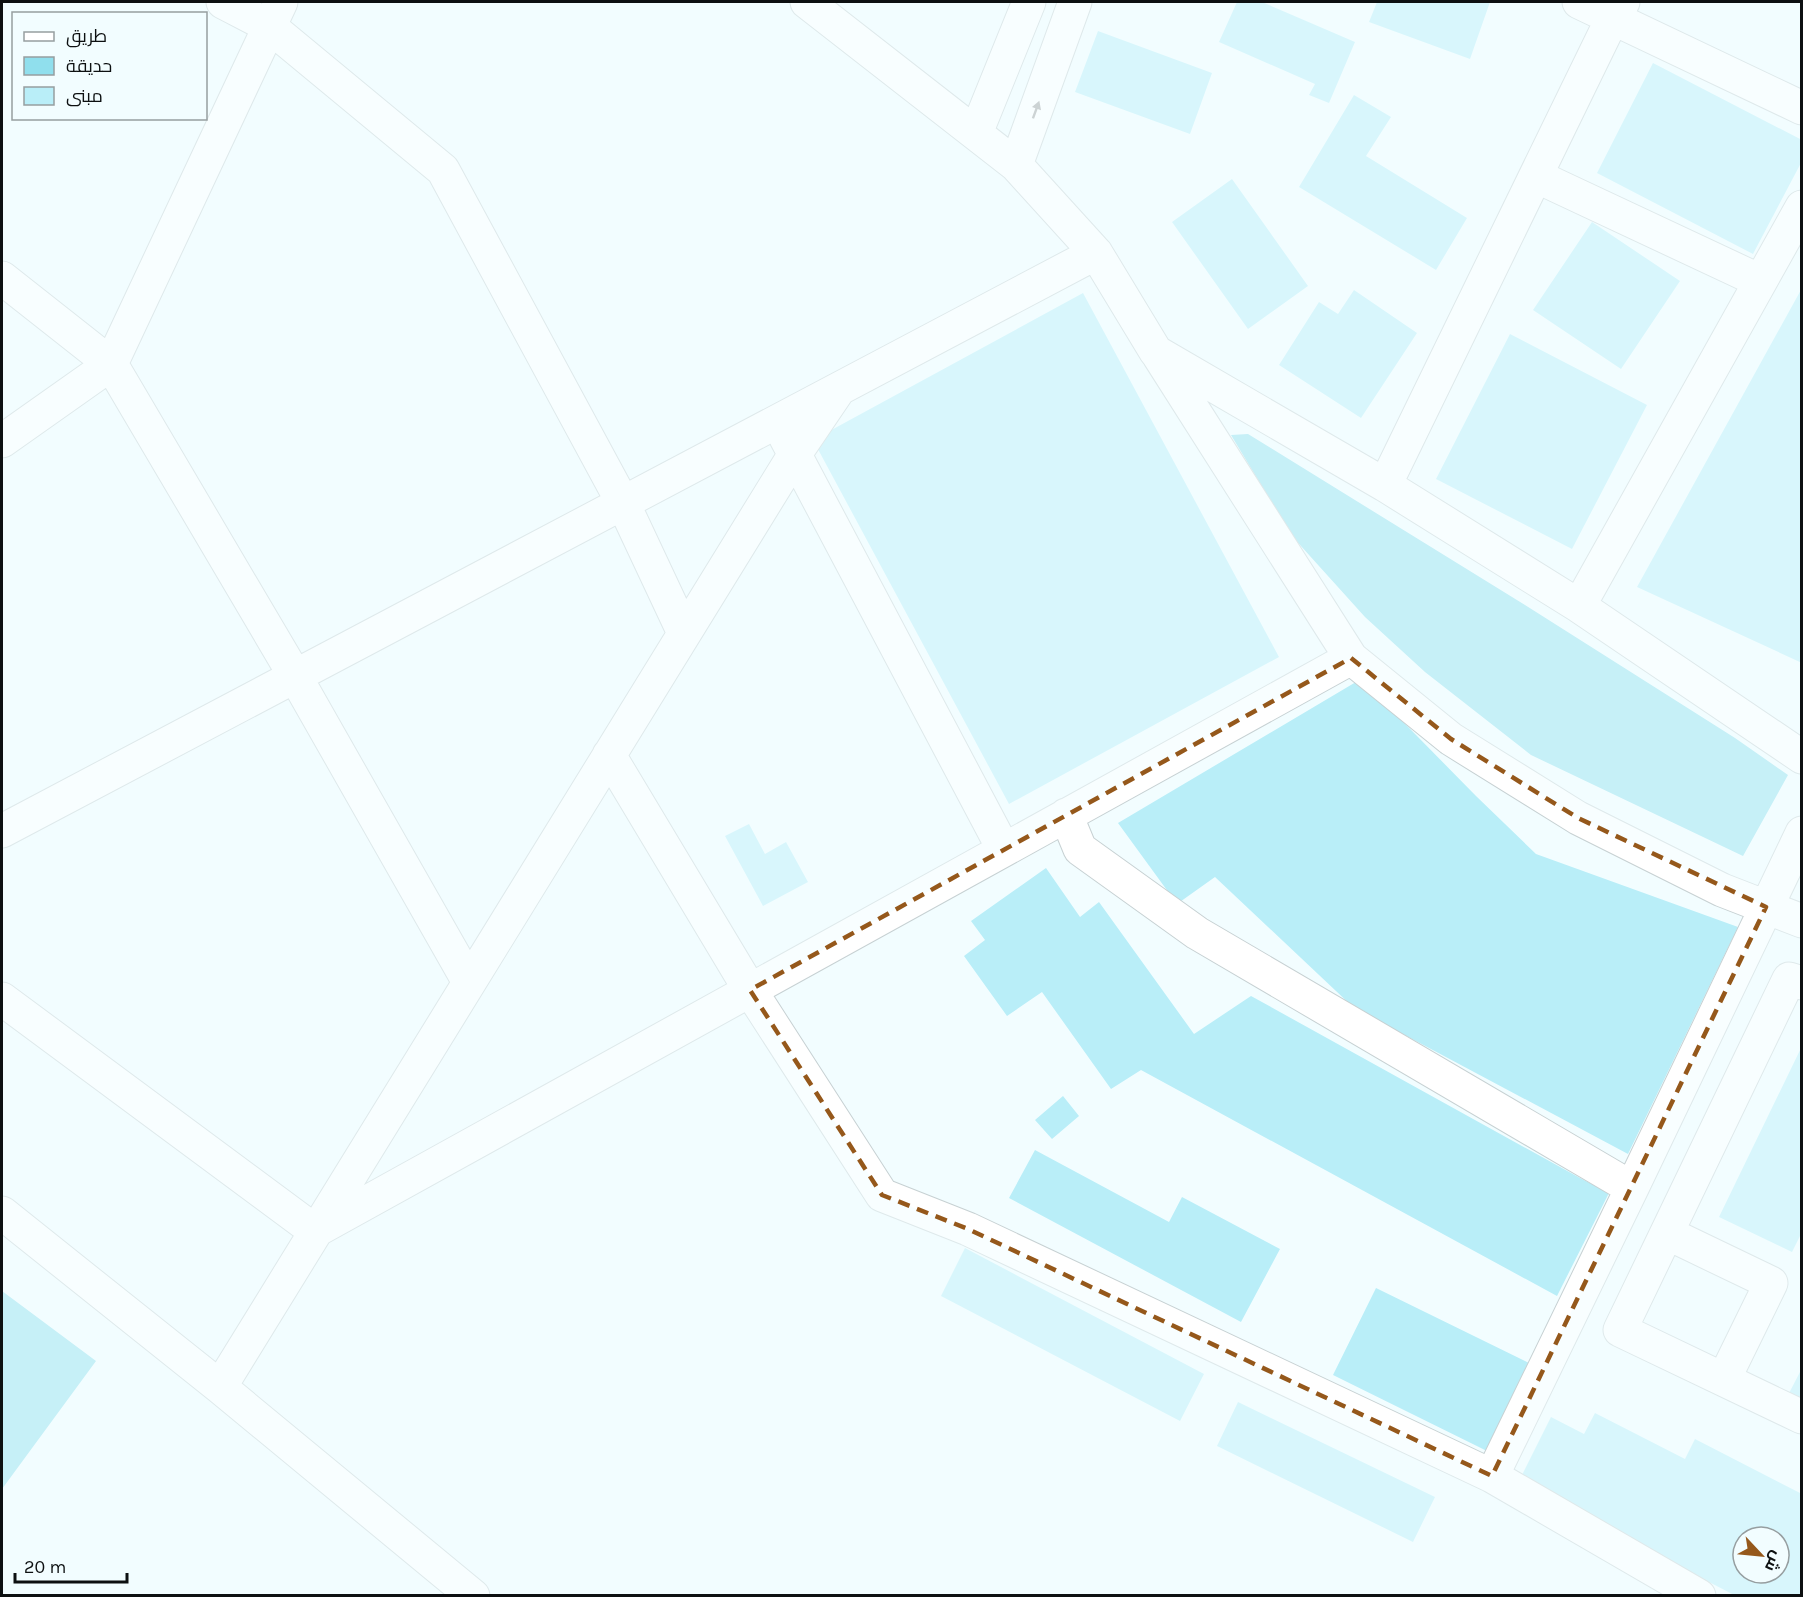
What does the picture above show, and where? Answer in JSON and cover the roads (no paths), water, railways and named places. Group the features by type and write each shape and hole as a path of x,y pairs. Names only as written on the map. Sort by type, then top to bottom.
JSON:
{"street":[{"path":"224,2 275,14 442,170 623,503 684,633"},
{"path":"807,2 1016,165 1096,253 1156,352 1351,658 1451,739 1578,818 1722,890 1801,920"},
{"path":"976,133 1029,2"},
{"path":"1016,165 1076,2"},
{"path":"1579,2 1618,9 1802,108"},
{"path":"1385,485 1618,9"},
{"path":"2,441 111,364 275,14"},
{"path":"1536,176 1760,281"},
{"path":"1579,606 1802,207"},
{"path":"2,831 1096,253"},
{"path":"2,278 111,364 295,676 470,982"},
{"path":"1156,352 1385,485 1579,606 1802,757"},
{"path":"220,1387 684,633 795,454 838,390"},
{"path":"777,422 1004,850"},
{"path":"315,1231 1351,658"},
{"path":"609,755 750,990 882,1195 968,1229 1492,1476 1699,1596"},
{"path":"1066,815 1080,849 1197,933 1632,1188"},
{"path":"1492,1476 1802,833"},
{"path":"1802,983 1790,979 1620,1330 1802,1417"},
{"path":"2,999 315,1231"},
{"path":"2,1213 220,1387 473,1596"},
{"path":"1667,1233 1771,1282 1724,1379"}]}
